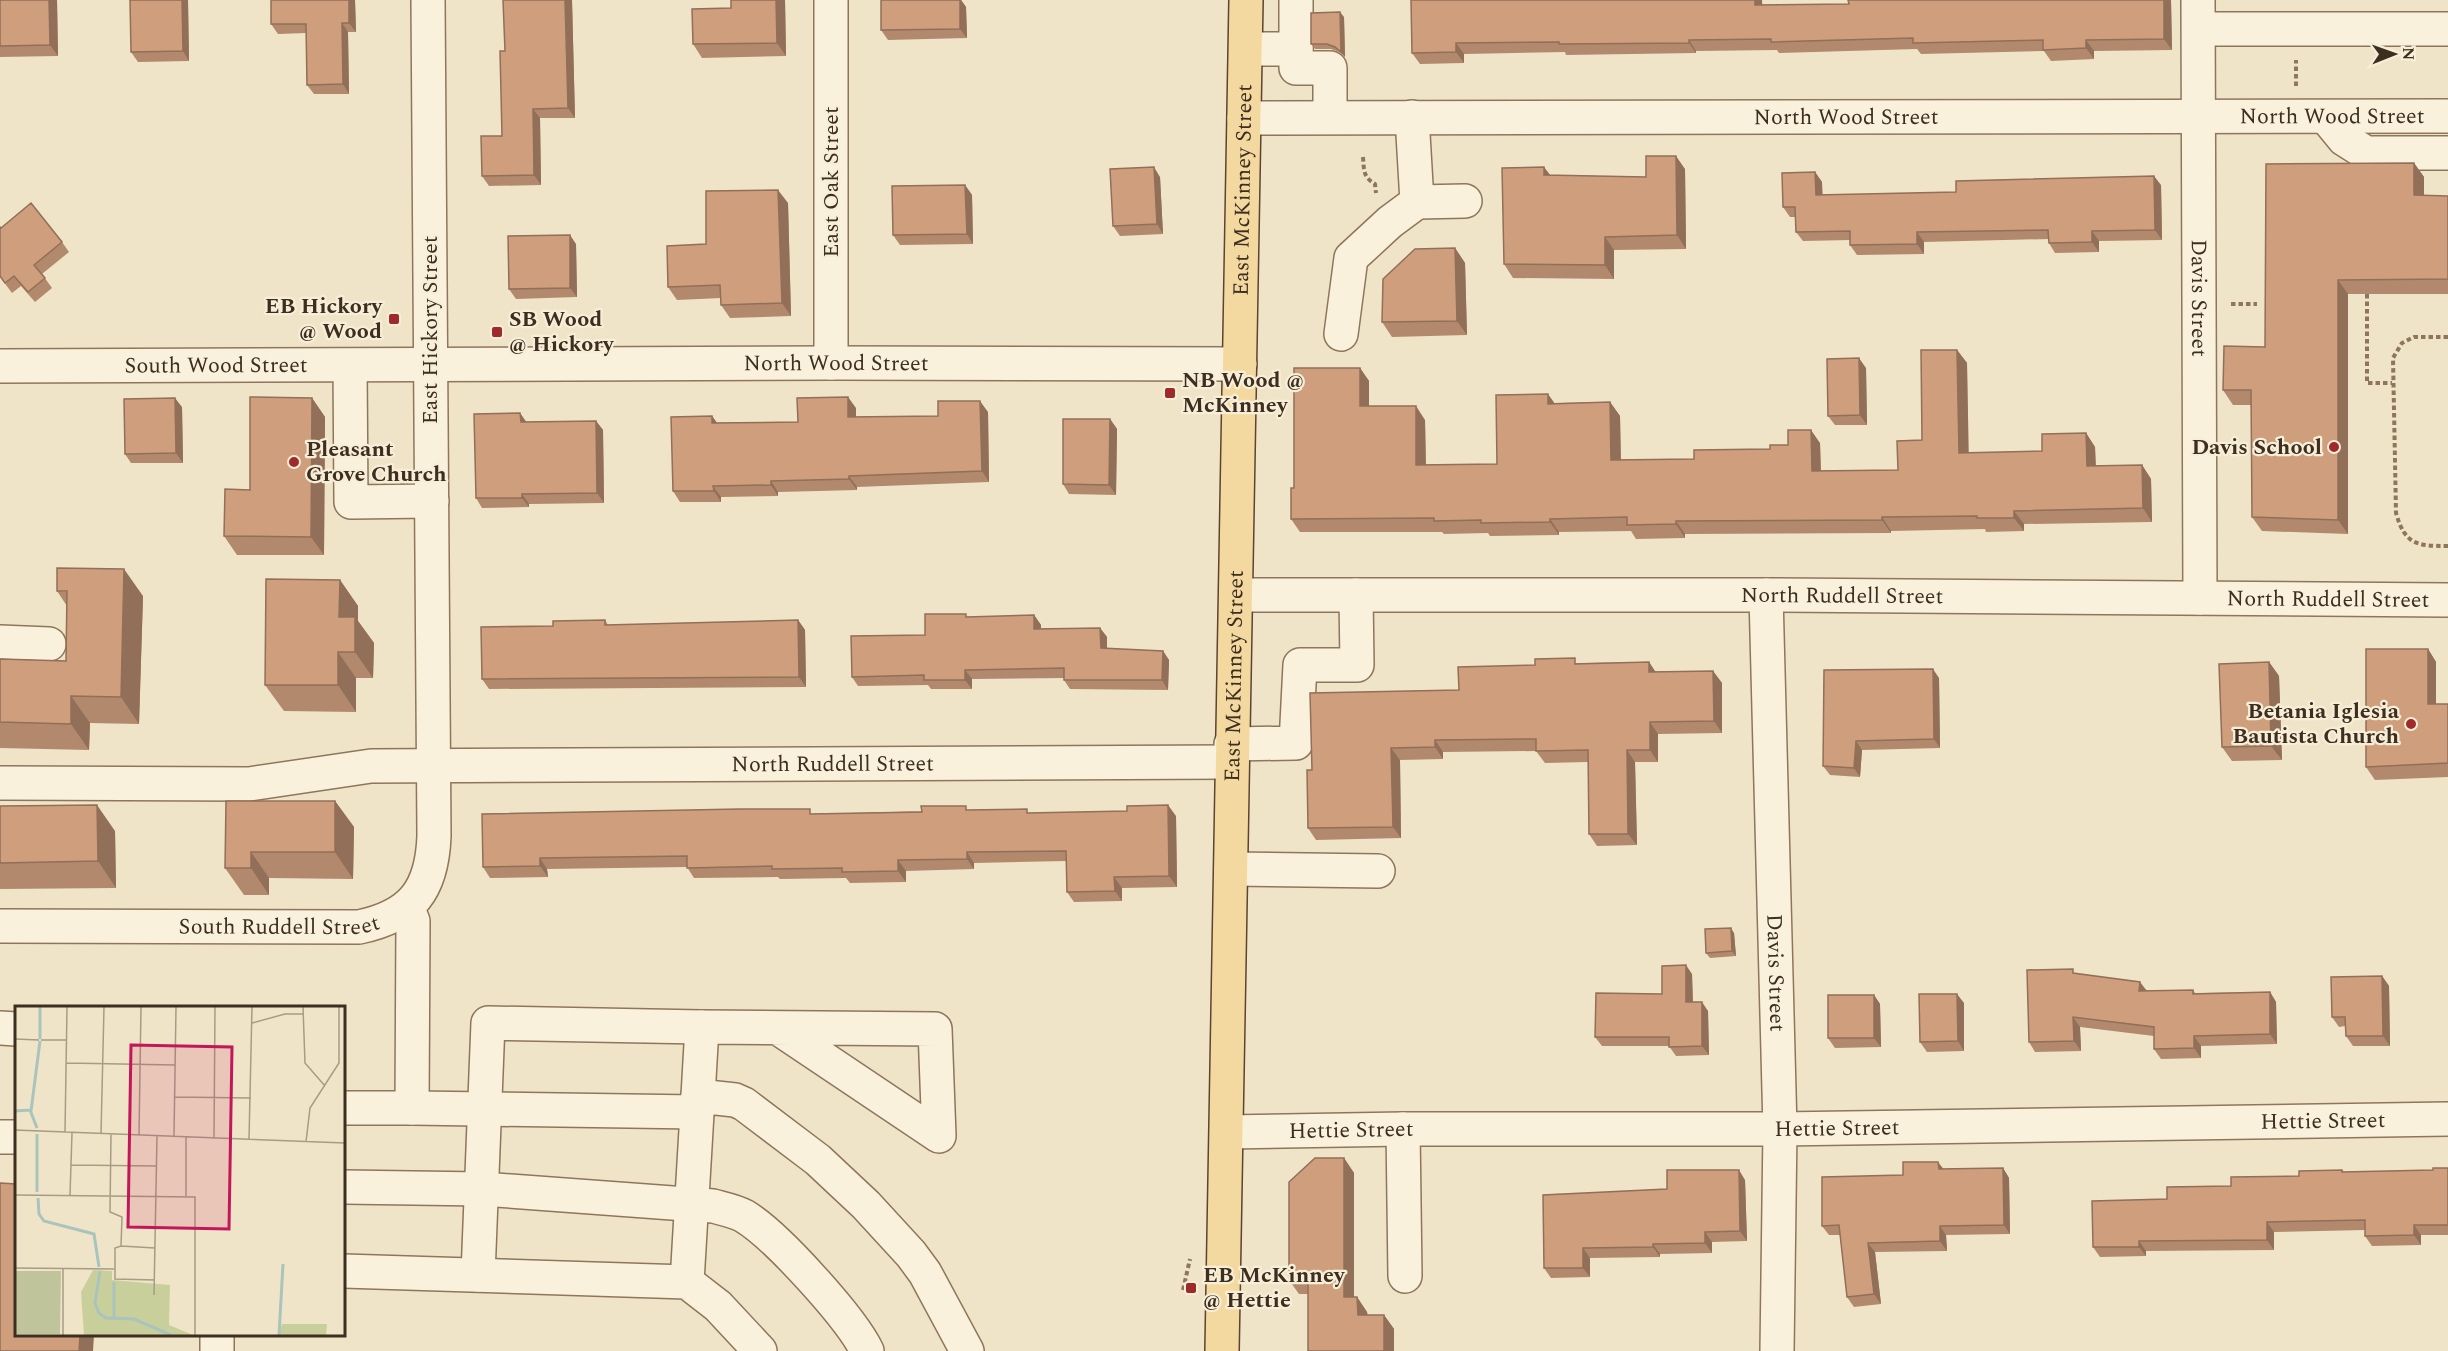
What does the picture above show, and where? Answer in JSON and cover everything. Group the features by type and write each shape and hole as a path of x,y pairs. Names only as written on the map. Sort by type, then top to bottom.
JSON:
{"main road":[{"name":"East McKinney Street","path":"1222,1351 1246,0"}],"street":[{"name":"East Hickory Street","path":"428,0 434,767"},
{"name":"East Oak Street","path":"831,0 831,363"},
{"path":"1296,0 1296,68 1330,68 1330,117"},
{"path":"2199,14 2448,29"},
{"name":"Davis Street","path":"2199,14 2200,597"},
{"path":"1246,49 1296,49"},
{"name":"North Wood Street","path":"1244,118 2448,116"},
{"path":"1412,117 1417,202"},
{"path":"2326,117 2344,140 2366,153 2448,153"},
{"path":"1341,334 1351,258 1390,222 1417,202 1465,201"},
{"name":"North Wood Street","path":"431,366 831,363 1240,364"},
{"name":"South Wood Street","path":"0,366 431,366"},
{"path":"350,366 351,502 432,501"},
{"name":"North Ruddell Street","path":"1236,595 1766,595 2448,600"},
{"name":"North Ruddell Street","path":"0,783 249,783 371,766 434,767 1231,753 1296,743 1300,665 1357,665 1356,595"},
{"name":"Davis Street","path":"1766,595 1780,1129 1777,1351"},
{"path":"0,642 49,644"},
{"name":"South Ruddell Street","path":"0,926 359,927 384,921 407,907 424,887 433,862 434,767"},
{"path":"1231,870 1378,872"},
{"path":"407,907 413,921 412,1108"},
{"path":"478,1275 488,1023 935,1029 939,1136 778,1028"},
{"path":"687,1282 702,1027"},
{"path":"0,1028 15,1029"},
{"path":"345,1108 485,1111 740,1102 819,1160 866,1205 916,1260 967,1351"},
{"name":"Hettie Street","path":"1227,1132 1403,1129 1780,1129 2448,1119"},
{"path":"1403,1129 1405,1276"},
{"path":"345,1187 482,1189 692,1204 713,1206 735,1212 754,1223 810,1278 852,1327 867,1351"},
{"path":"345,1271 687,1282 718,1306 760,1351"}],"path":[{"path":"2296,68 2296,87"},
{"path":"1363,157 1364,172 1367,179 1375,184 1377,200"},
{"path":"2367,294 2367,383 2392,383"},
{"path":"2448,337 2414,337 2402,343 2393,358 2392,383 2396,513 2401,530 2420,546 2448,546"}],"building":[{"path":"0,0 49,0 50,45 0,46"},
{"path":"130,0 182,0 183,51 131,52"},
{"path":"271,0 349,0 349,23 342,23 343,84 307,85 306,24 271,24"},
{"path":"503,0 565,0 568,108 533,109 534,175 482,176 481,136 502,136 500,51 505,51"},
{"path":"731,0 776,0 777,43 693,44 692,9 731,8"},
{"path":"881,0 960,0 960,29 881,30"},
{"path":"1411,0 1755,0 1755,5 1849,4 1848,0 2164,0 2164,39 2086,40 2086,48 2043,50 2043,40 1913,43 1913,38 1771,42 1771,39 1689,40 1689,43 1456,43 1456,52 1412,53"},
{"path":"1340,12 1341,52 1327,44 1311,44 1311,13"},
{"path":"1646,156 1676,156 1677,235 1605,237 1605,265 1504,264 1502,168 1544,167 1544,175 1646,177"},
{"path":"2414,163 2414,195 2448,196 2448,279 2338,280 2338,520 2252,517 2251,390 2223,390 2224,346 2265,347 2266,164"},
{"path":"1154,167 1157,224 1113,226 1110,169"},
{"path":"1815,172 1816,195 1956,192 1956,181 2154,176 2155,230 2092,231 2092,242 2049,243 2048,230 1917,232 1917,244 1850,245 1850,231 1796,232 1795,207 1783,207 1782,173"},
{"path":"965,185 967,234 893,235 892,186"},
{"path":"778,190 782,303 721,305 720,285 668,287 667,246 706,244 706,191"},
{"path":"31,203 62,242 34,265 45,278 28,292 14,276 5,283 0,276 0,227"},
{"path":"570,235 570,288 509,289 508,236"},
{"path":"1455,248 1457,321 1382,322 1383,279 1415,249"},
{"path":"1921,350 1957,350 1959,453 2042,451 2042,434 2086,433 2087,466 2142,465 2143,508 2014,511 2014,518 1882,517 1882,520 1676,521 1676,524 1627,525 1627,517 1550,519 1550,522 1481,523 1481,520 1434,521 1434,518 1291,519 1291,488 1294,488 1294,368 1360,368 1360,406 1416,406 1416,465 1497,464 1496,395 1548,394 1548,404 1610,402 1611,460 1694,459 1694,450 1770,449 1770,445 1788,445 1788,430 1811,430 1812,471 1898,470 1897,441 1922,440"},
{"path":"1859,358 1860,415 1828,416 1827,359"},
{"name":"Pleasant Grove Church","path":"250,397 312,398 311,537 224,536 225,489 250,490"},
{"path":"848,397 848,417 938,416 938,401 980,401 982,471 771,481 771,485 713,486 714,491 673,491 671,417 712,416 712,423 798,422 797,398"},
{"path":"175,398 176,453 125,454 124,399"},
{"path":"520,413 521,422 596,421 597,493 522,494 522,498 476,498 474,414"},
{"path":"1063,419 1110,419 1109,485 1063,484"},
{"path":"57,568 124,569 121,697 71,696 71,724 0,722 0,659 66,661 67,591 57,591"},
{"path":"266,579 340,580 339,617 355,617 355,652 338,652 338,685 265,685"},
{"path":"925,614 966,614 966,617 1034,615 1034,629 1100,628 1101,648 1163,651 1162,680 1064,680 1064,668 965,670 965,680 924,680 924,675 852,677 851,636 925,635"},
{"path":"605,620 605,625 798,620 799,677 482,679 481,627 553,626 553,621"},
{"name":"Betania Iglesia Bautista Church","path":"2366,649 2428,649 2428,704 2448,704 2448,763 2366,767"},
{"path":"1575,658 1575,664 1649,662 1649,672 1713,671 1714,721 1650,722 1650,750 1627,750 1628,834 1589,834 1588,750 1536,751 1536,739 1435,740 1435,747 1391,748 1393,827 1308,828 1307,770 1312,770 1310,693 1459,690 1458,667 1535,665 1535,659"},
{"path":"2269,662 2271,746 2222,747 2219,664"},
{"path":"1933,669 1934,739 1856,741 1854,768 1823,766 1824,670"},
{"path":"226,801 335,801 335,852 251,852 251,868 225,868"},
{"path":"97,805 98,861 0,863 0,806"},
{"path":"1168,805 1169,876 1114,877 1115,891 1067,892 1066,851 967,852 967,859 898,860 898,871 842,872 842,868 772,869 772,866 687,868 687,856 540,858 540,866 483,867 482,814 740,809 810,809 810,814 922,812 921,806 966,806 966,810 1027,809 1027,813 1127,811 1127,806"},
{"path":"1731,928 1732,951 1706,953 1705,929"},
{"path":"1686,965 1686,1002 1702,1002 1702,1046 1669,1047 1669,1037 1595,1037 1596,993 1662,994 1662,966"},
{"path":"2073,969 2073,973 2140,982 2139,991 2193,990 2193,994 2270,992 2270,1034 2194,1036 2194,1048 2154,1049 2154,1027 2073,1017 2074,1041 2029,1042 2027,970"},
{"path":"2382,976 2383,1036 2346,1036 2345,1017 2332,1017 2331,977"},
{"path":"1919,994 1957,994 1958,1041 1920,1042"},
{"path":"1828,995 1874,995 1874,1038 1828,1038"},
{"path":"1315,1158 1344,1158 1344,1297 1357,1297 1358,1315 1384,1315 1384,1351 1308,1351 1308,1280 1289,1280 1289,1182"},
{"path":"1903,1162 1938,1162 1939,1169 2003,1168 2004,1225 1940,1226 1940,1241 1868,1243 1874,1294 1847,1297 1839,1225 1822,1226 1822,1177 1903,1175"},
{"path":"2433,1168 2448,1168 2448,1225 2414,1225 2414,1235 2365,1236 2365,1220 2267,1222 2267,1240 2139,1241 2139,1247 2093,1247 2092,1201 2167,1199 2167,1187 2231,1186 2231,1177 2299,1176 2299,1171 2433,1170"},
{"path":"1667,1170 1739,1170 1740,1231 1705,1232 1705,1243 1653,1244 1653,1247 1583,1248 1583,1268 1544,1268 1543,1195 1667,1189"},
{"path":"0,1183 15,1184 15,1336 80,1336 79,1351 0,1351"}],"place":[{"name":"EB Hickory @ Wood","path":"394,319"},
{"name":"SB Wood @ Hickory","path":"497,332"},
{"name":"NB Wood @ McKinney","path":"1170,393"},
{"name":"Davis School","path":"2334,447"},
{"name":"Pleasant Grove Church","path":"294,462"},
{"name":"Betania Iglesia Bautista Church","path":"2411,724"},
{"name":"EB McKinney @ Hettie","path":"1191,1288"}]}
